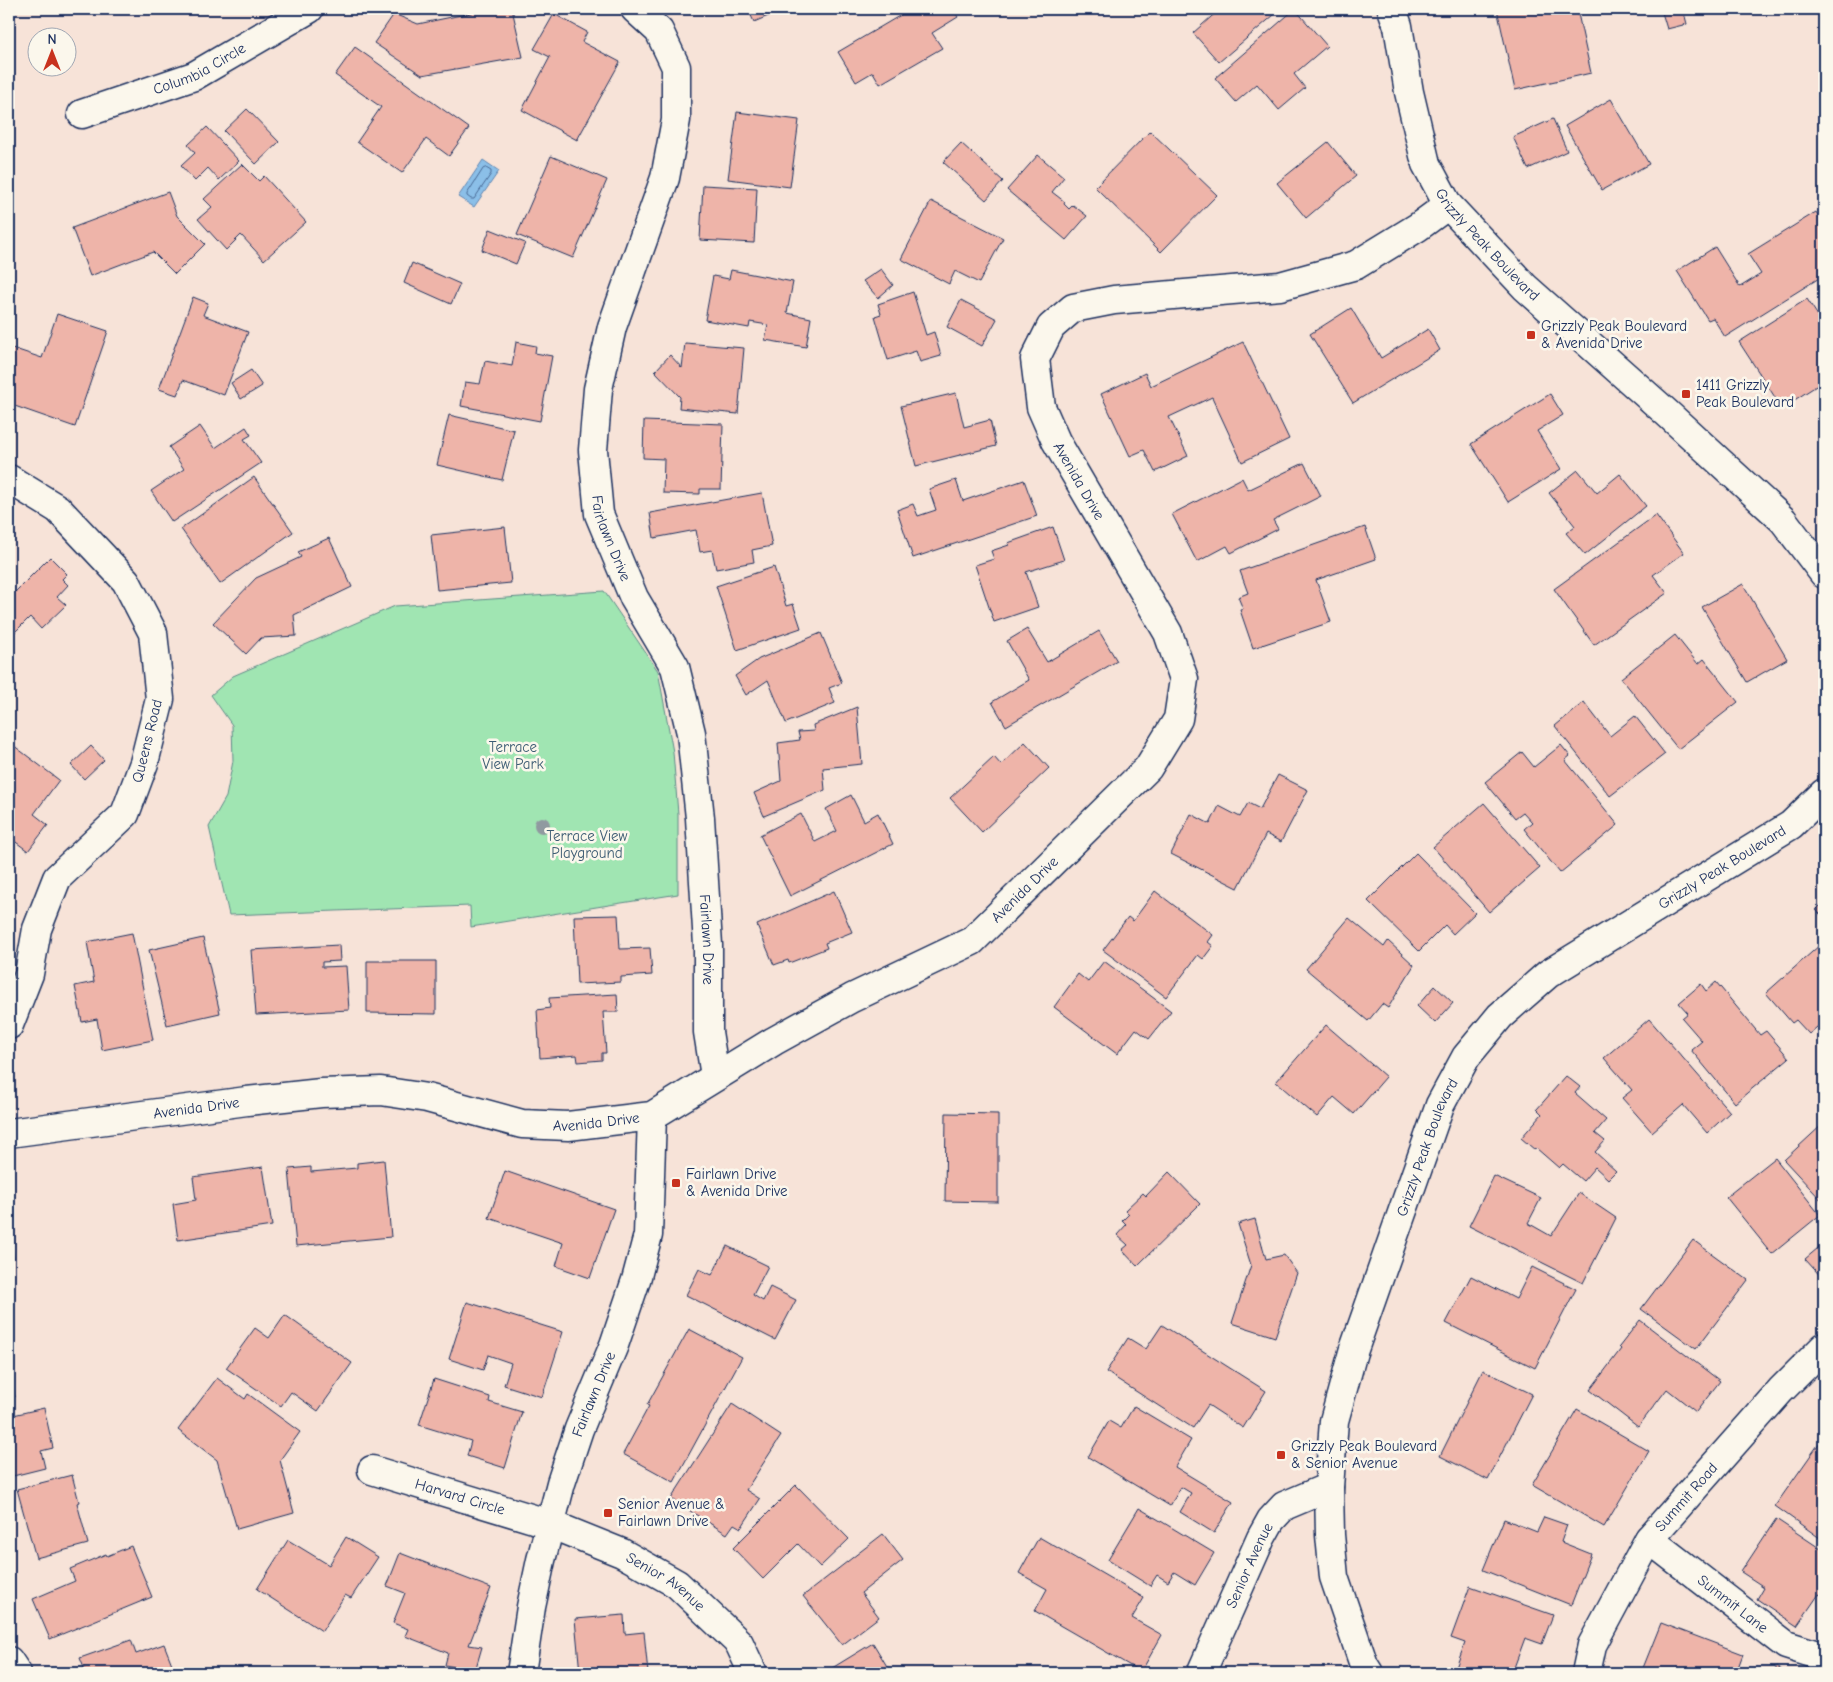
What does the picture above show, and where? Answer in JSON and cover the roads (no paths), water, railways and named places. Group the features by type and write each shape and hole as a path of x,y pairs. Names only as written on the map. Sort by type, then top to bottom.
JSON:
{"street":[{"name":"Columbia Circle","path":"82,114 194,76 309,9"},
{"name":"Fairlawn Drive","path":"635,9 659,31 676,67 676,120 665,178 612,327 598,389 593,450 599,514 634,598 675,668 691,733 700,818 708,945 708,1032 715,1076"},
{"name":"Grizzly Peak Boulevard","path":"1392,9 1398,26 1408,92 1426,164 1448,205 1524,287 1668,414 1783,520 1824,574"},
{"name":"Avenida Drive","path":"9,1133 248,1101 321,1093 381,1091 427,1098 522,1124 568,1126 652,1116 715,1076 852,998 972,941 1148,768 1178,719 1184,679 1168,633 1056,441 1042,407 1035,359 1051,327 1073,308 1114,300 1280,286 1356,265 1418,227 1448,205"},
{"name":"Queens Road","path":"9,479 58,509 126,581 153,633 160,698 144,762 126,814 57,878 36,929 28,974 9,1026"},
{"name":"Grizzly Peak Boulevard","path":"1369,1673 1364,1665 1334,1577 1330,1535 1329,1487 1334,1422 1353,1352 1440,1105 1466,1056 1500,1016 1548,974 1791,825 1824,792"},
{"name":"Fairlawn Drive","path":"521,1673 531,1606 561,1483 579,1429 614,1345 636,1280 648,1235 652,1116"},
{"name":"Summit Road","path":"1586,1673 1592,1645 1649,1539 1781,1390 1824,1347"},
{"name":"Harvard Circle","path":"372,1470 550,1524"},
{"name":"Senior Avenue","path":"1201,1673 1261,1538 1271,1520 1284,1506 1329,1487"},
{"name":"Senior Avenue","path":"550,1524 622,1553 677,1584 739,1643 753,1673"},
{"name":"Summit Lane","path":"1649,1539 1786,1645 1824,1657"},
{"path":"9,1661 17,1673"}],"water":[{"path":"483,160 499,171 474,207 458,197"}],"place":[{"name":"Grizzly Peak Boulevard & Avenida Drive","path":"1531,335"},
{"name":"1411 Grizzly Peak Boulevard","path":"1686,394"},
{"name":"Fairlawn Drive & Avenida Drive","path":"676,1183"},
{"name":"Grizzly Peak Boulevard & Senior Avenue","path":"1281,1455"},
{"name":"Senior Avenue & Fairlawn Drive","path":"608,1513"}],"park label":[{"name":"Terrace View Park","path":"513,756"},
{"name":"Terrace View Playground","path":"587,844"}]}
